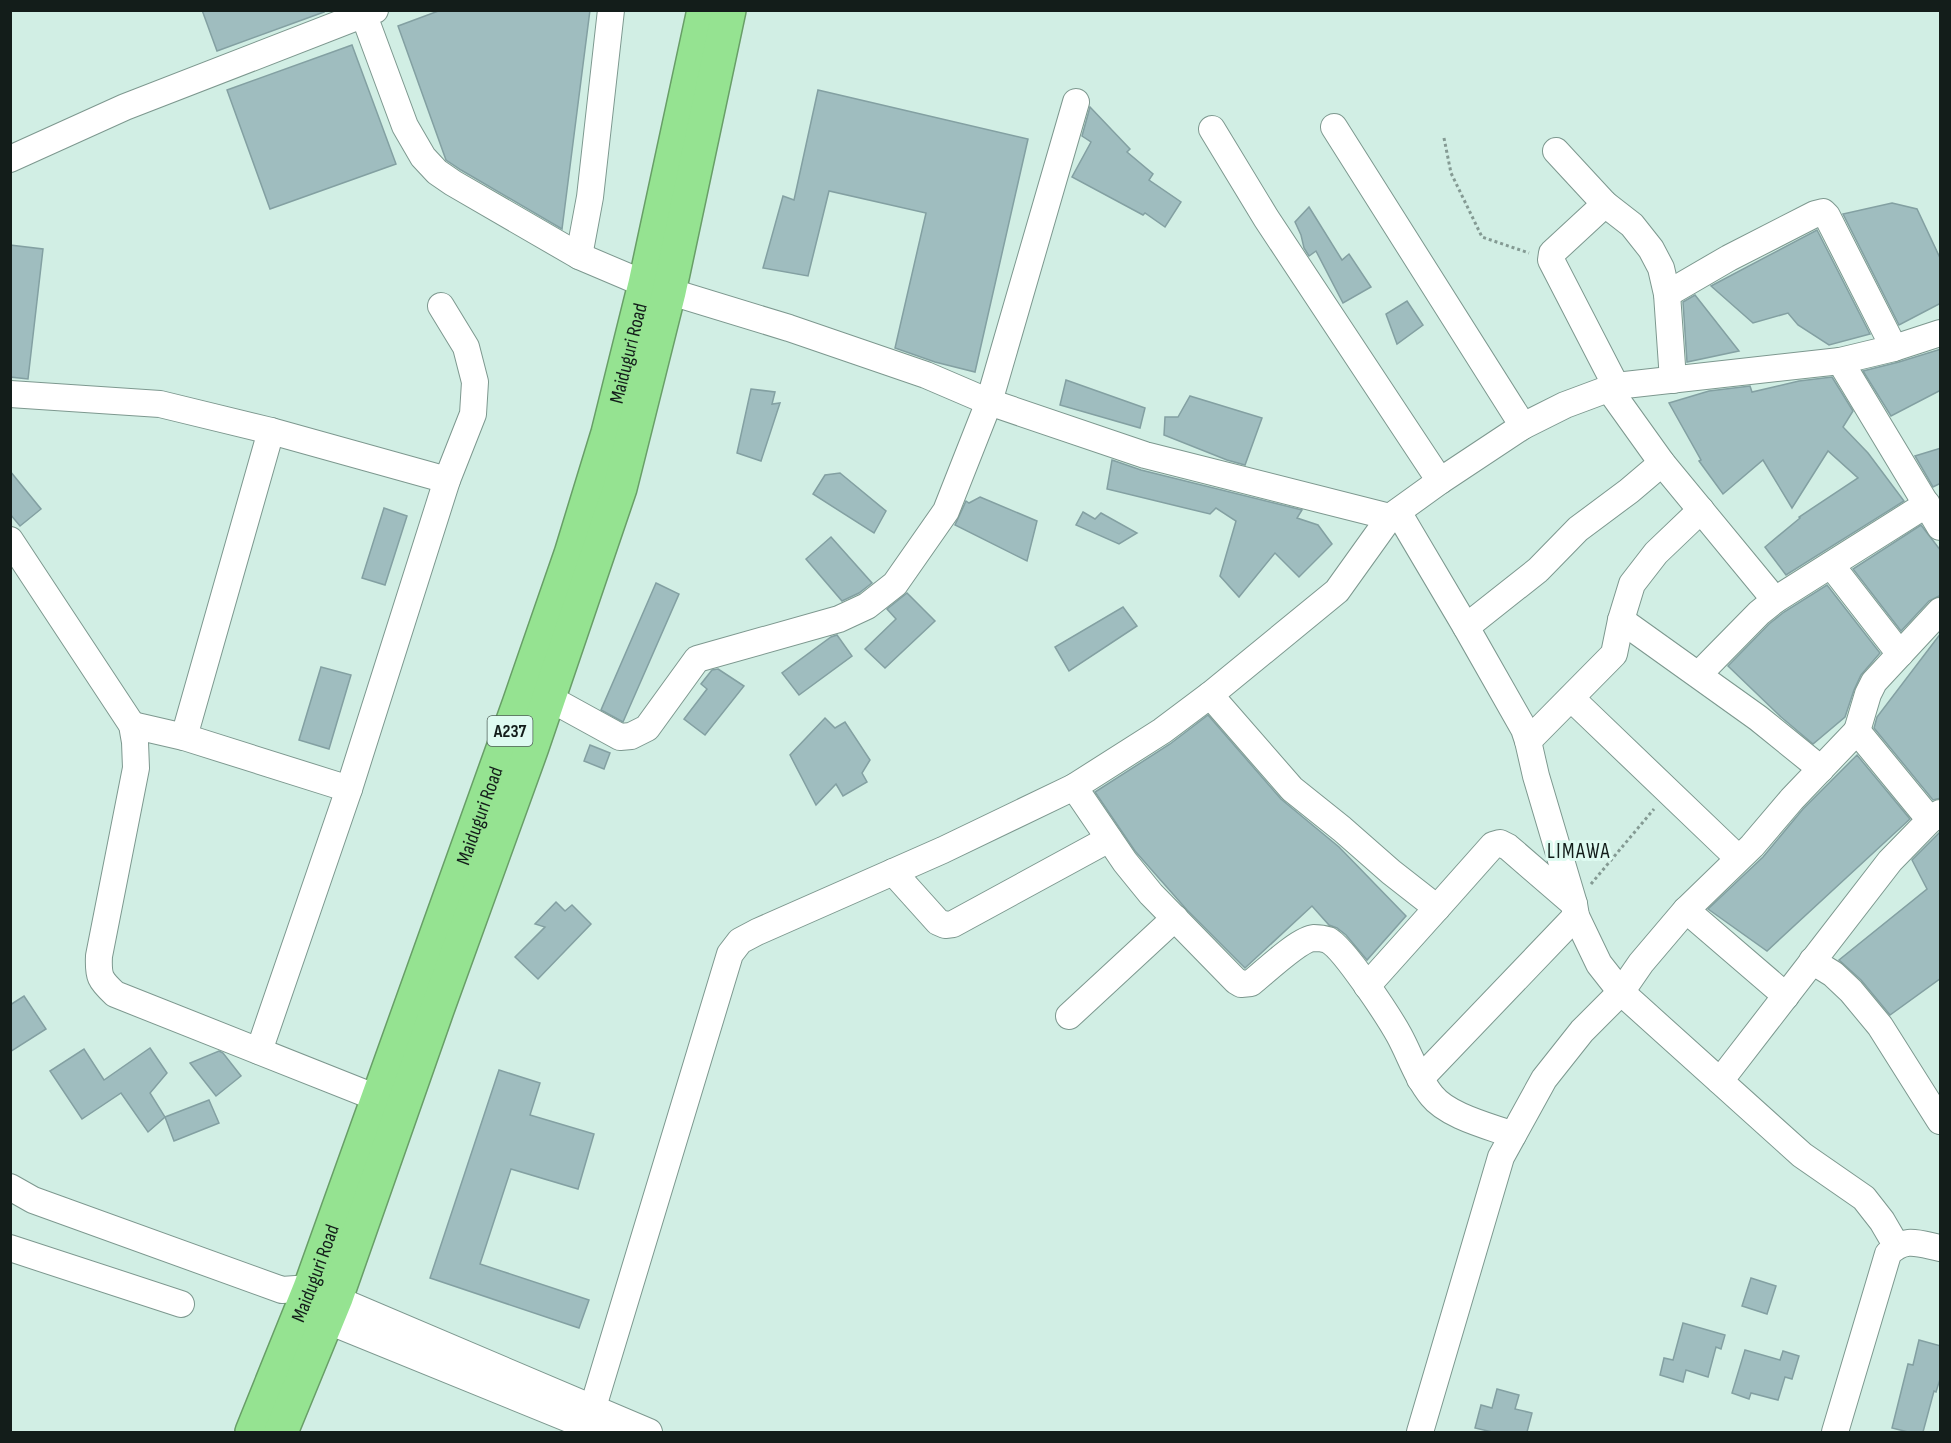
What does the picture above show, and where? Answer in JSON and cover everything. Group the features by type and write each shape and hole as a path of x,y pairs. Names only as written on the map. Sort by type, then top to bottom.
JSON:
{"highway":[{"name":"Maiduguri Road","path":"252,1432 311,1301 549,698 620,488 657,288 704,10"},
{"name":"Maiduguri Road","path":"281,1432 311,1301 377,1098 571,554 657,288 729,10"}],"street":[{"path":"579,256 590,197 611,10"},
{"path":"10,159 125,107 367,12 405,126 423,158 453,183 579,256 657,288 789,328 926,375 989,402 1145,455 1394,514 1466,627 1517,716 1528,741 1575,910 1599,964 1621,992 1802,1155 1864,1198 1882,1221 1896,1245"},
{"path":"549,698 620,737 632,736 646,728 697,658 839,619 867,606 895,584 946,511 989,402 1076,102"},
{"path":"1334,127 1522,426"},
{"path":"1212,129 1266,218 1440,480"},
{"path":"1556,151 1605,204 1632,225 1651,249 1661,268 1667,294 1673,380"},
{"path":"1605,204 1552,253 1551,260 1612,388 1662,464 1775,600"},
{"path":"1667,294 1729,258 1823,212 1894,348"},
{"path":"259,1051 349,789 447,480 473,414 475,382 466,347 441,306"},
{"path":"593,1423 730,954 740,941 943,850 1074,787 1162,731 1210,695 1337,591 1394,514 1440,480 1522,426 1565,405 1612,388 1840,361 1894,348 1941,333"},
{"path":"1840,361 1941,527"},
{"path":"10,394 160,405 272,431 447,480"},
{"path":"184,736 272,431"},
{"path":"1466,627 1538,570 1578,529 1629,492 1662,464"},
{"path":"1699,674 1759,613 1775,600 1927,504"},
{"path":"1528,741 1614,654 1632,584 1656,553 1701,510"},
{"path":"10,540 132,725 136,768 99,956 98,974 115,994 377,1098"},
{"path":"1831,565 1900,654"},
{"path":"1420,1432 1501,1157 1544,1079 1582,1031 1621,992 1641,963 1686,910 1752,846 1857,731 1874,682 1941,612"},
{"path":"1621,620 1699,674 1821,769"},
{"path":"1210,695 1288,784 1437,908"},
{"path":"1571,698 1738,858"},
{"path":"132,725 184,736 349,789"},
{"path":"1720,1081 1890,861 1935,816 1857,731"},
{"path":"1074,787 1125,862 1151,894 1241,984 1251,983 1304,941 1315,938 1329,940 1367,987 1399,1035 1420,1079 1432,1097 1446,1108 1513,1135"},
{"path":"893,872 938,922 945,926 953,924 1110,839"},
{"path":"1367,987 1493,845 1500,843 1508,847 1575,910"},
{"path":"1420,1079 1575,910"},
{"path":"1686,910 1786,996"},
{"path":"1070,1016 1175,918"},
{"path":"1812,961 1833,974 1845,985 1880,1026 1941,1120"},
{"path":"10,1187 33,1200 311,1301 593,1423 650,1432"},
{"path":"1835,1432 1888,1254 1896,1245 1910,1242 1941,1248"},
{"path":"10,1248 181,1304"}],"path":[{"path":"1444,138 1451,173 1482,237 1551,260"},
{"path":"1575,910 1668,792"}],"building":[{"path":"202,10 323,10 324,12 217,51"},
{"path":"441,10 590,10 562,229 446,160 398,26"},
{"path":"352,45 396,164 270,209 227,90"},
{"path":"818,90 1028,139 975,372 935,362 895,348 926,213 829,191 808,276 763,268 783,196 794,200"},
{"path":"1090,107 1130,149 1127,152 1153,174 1149,180 1181,202 1165,227 1145,213 1143,215 1072,177 1091,142 1082,136"},
{"path":"1892,203 1917,209 1941,260 1941,303 1899,325 1843,214"},
{"path":"1309,207 1342,260 1349,254 1371,287 1343,303 1316,251 1309,256 1304,248 1295,222"},
{"path":"1817,230 1870,334 1829,345 1798,325 1788,313 1753,323 1711,286"},
{"path":"10,245 43,249 28,379 10,377"},
{"path":"1695,295 1739,351 1687,362 1683,302"},
{"path":"1407,301 1423,325 1397,344 1386,314"},
{"path":"1941,349 1941,390 1891,416 1863,371"},
{"path":"1832,377 1853,411 1843,427 1868,453 1904,501 1786,575 1765,547 1799,517 1858,478 1828,451 1792,508 1763,460 1723,494 1699,461 1701,460 1669,403 1709,391 1750,386 1752,392 1799,381"},
{"path":"1066,380 1145,408 1140,428 1060,405"},
{"path":"751,389 775,392 772,404 780,403 761,461 737,453"},
{"path":"1190,396 1262,418 1245,465 1164,435 1165,417 1178,417"},
{"path":"1941,448 1941,483 1933,487 1915,456"},
{"path":"1112,460 1141,470 1302,510 1297,518 1318,525 1332,544 1299,577 1275,553 1239,597 1220,576 1236,521 1216,508 1210,514 1107,489"},
{"path":"10,471 41,509 20,526 10,514"},
{"path":"840,473 886,511 874,533 813,494 825,475"},
{"path":"980,497 1037,521 1027,561 955,525 966,501 969,503"},
{"path":"384,508 407,516 385,585 362,578"},
{"path":"1083,512 1095,519 1101,513 1137,533 1119,544 1076,525"},
{"path":"1921,525 1941,551 1941,595 1929,601 1901,631 1853,569"},
{"path":"831,537 872,583 859,593 842,601 806,559"},
{"path":"656,583 679,594 623,722 601,710"},
{"path":"1827,585 1880,653 1861,675 1845,717 1813,744 1728,666 1769,624"},
{"path":"907,593 935,621 885,668 865,649 896,619 887,609"},
{"path":"1123,607 1137,626 1069,671 1055,647"},
{"path":"1941,633 1941,798 1933,800 1874,728 1877,717"},
{"path":"837,635 852,656 799,695 782,673"},
{"path":"321,667 351,675 329,749 299,740"},
{"path":"718,669 744,686 705,735 684,719 707,689 701,684 712,670"},
{"path":"1208,715 1281,799 1339,847 1406,916 1367,960 1346,935 1329,925 1312,906 1245,968 1187,910 1135,851 1095,792 1170,744"},
{"path":"825,718 835,728 845,722 870,760 862,773 867,782 843,796 836,784 816,805 790,755"},
{"path":"590,745 610,753 604,769 584,761"},
{"path":"1857,755 1910,819 1767,951 1708,909 1763,857 1803,809"},
{"path":"1941,831 1941,978 1890,1015 1861,980 1839,960 1927,889 1912,860"},
{"path":"556,902 565,911 572,905 591,924 538,979 515,957 545,927 535,924"},
{"path":"24,996 46,1029 10,1052 10,1005"},
{"path":"150,1048 167,1073 150,1093 165,1117 148,1132 121,1093 82,1119 50,1071 84,1049 104,1080"},
{"path":"219,1051 241,1076 216,1096 190,1063"},
{"path":"499,1070 540,1083 530,1115 594,1134 578,1189 511,1169 480,1264 589,1300 579,1328 430,1278"},
{"path":"209,1100 219,1123 174,1141 165,1117"},
{"path":"1751,1278 1776,1286 1767,1314 1742,1306"},
{"path":"1683,1323 1725,1335 1721,1349 1716,1347 1708,1377 1686,1370 1683,1382 1660,1375 1664,1358 1673,1360"},
{"path":"1919,1340 1941,1346 1941,1376 1936,1392 1934,1391 1923,1432 1908,1432 1892,1428 1908,1364 1913,1365"},
{"path":"1745,1350 1780,1360 1783,1351 1799,1356 1792,1379 1785,1377 1778,1400 1751,1393 1749,1399 1732,1393"},
{"path":"1497,1389 1519,1395 1515,1409 1532,1413 1527,1432 1492,1432 1475,1428 1481,1405 1492,1408"}],"district":[{"name":"LIMAWA","path":"1579,851"}]}
